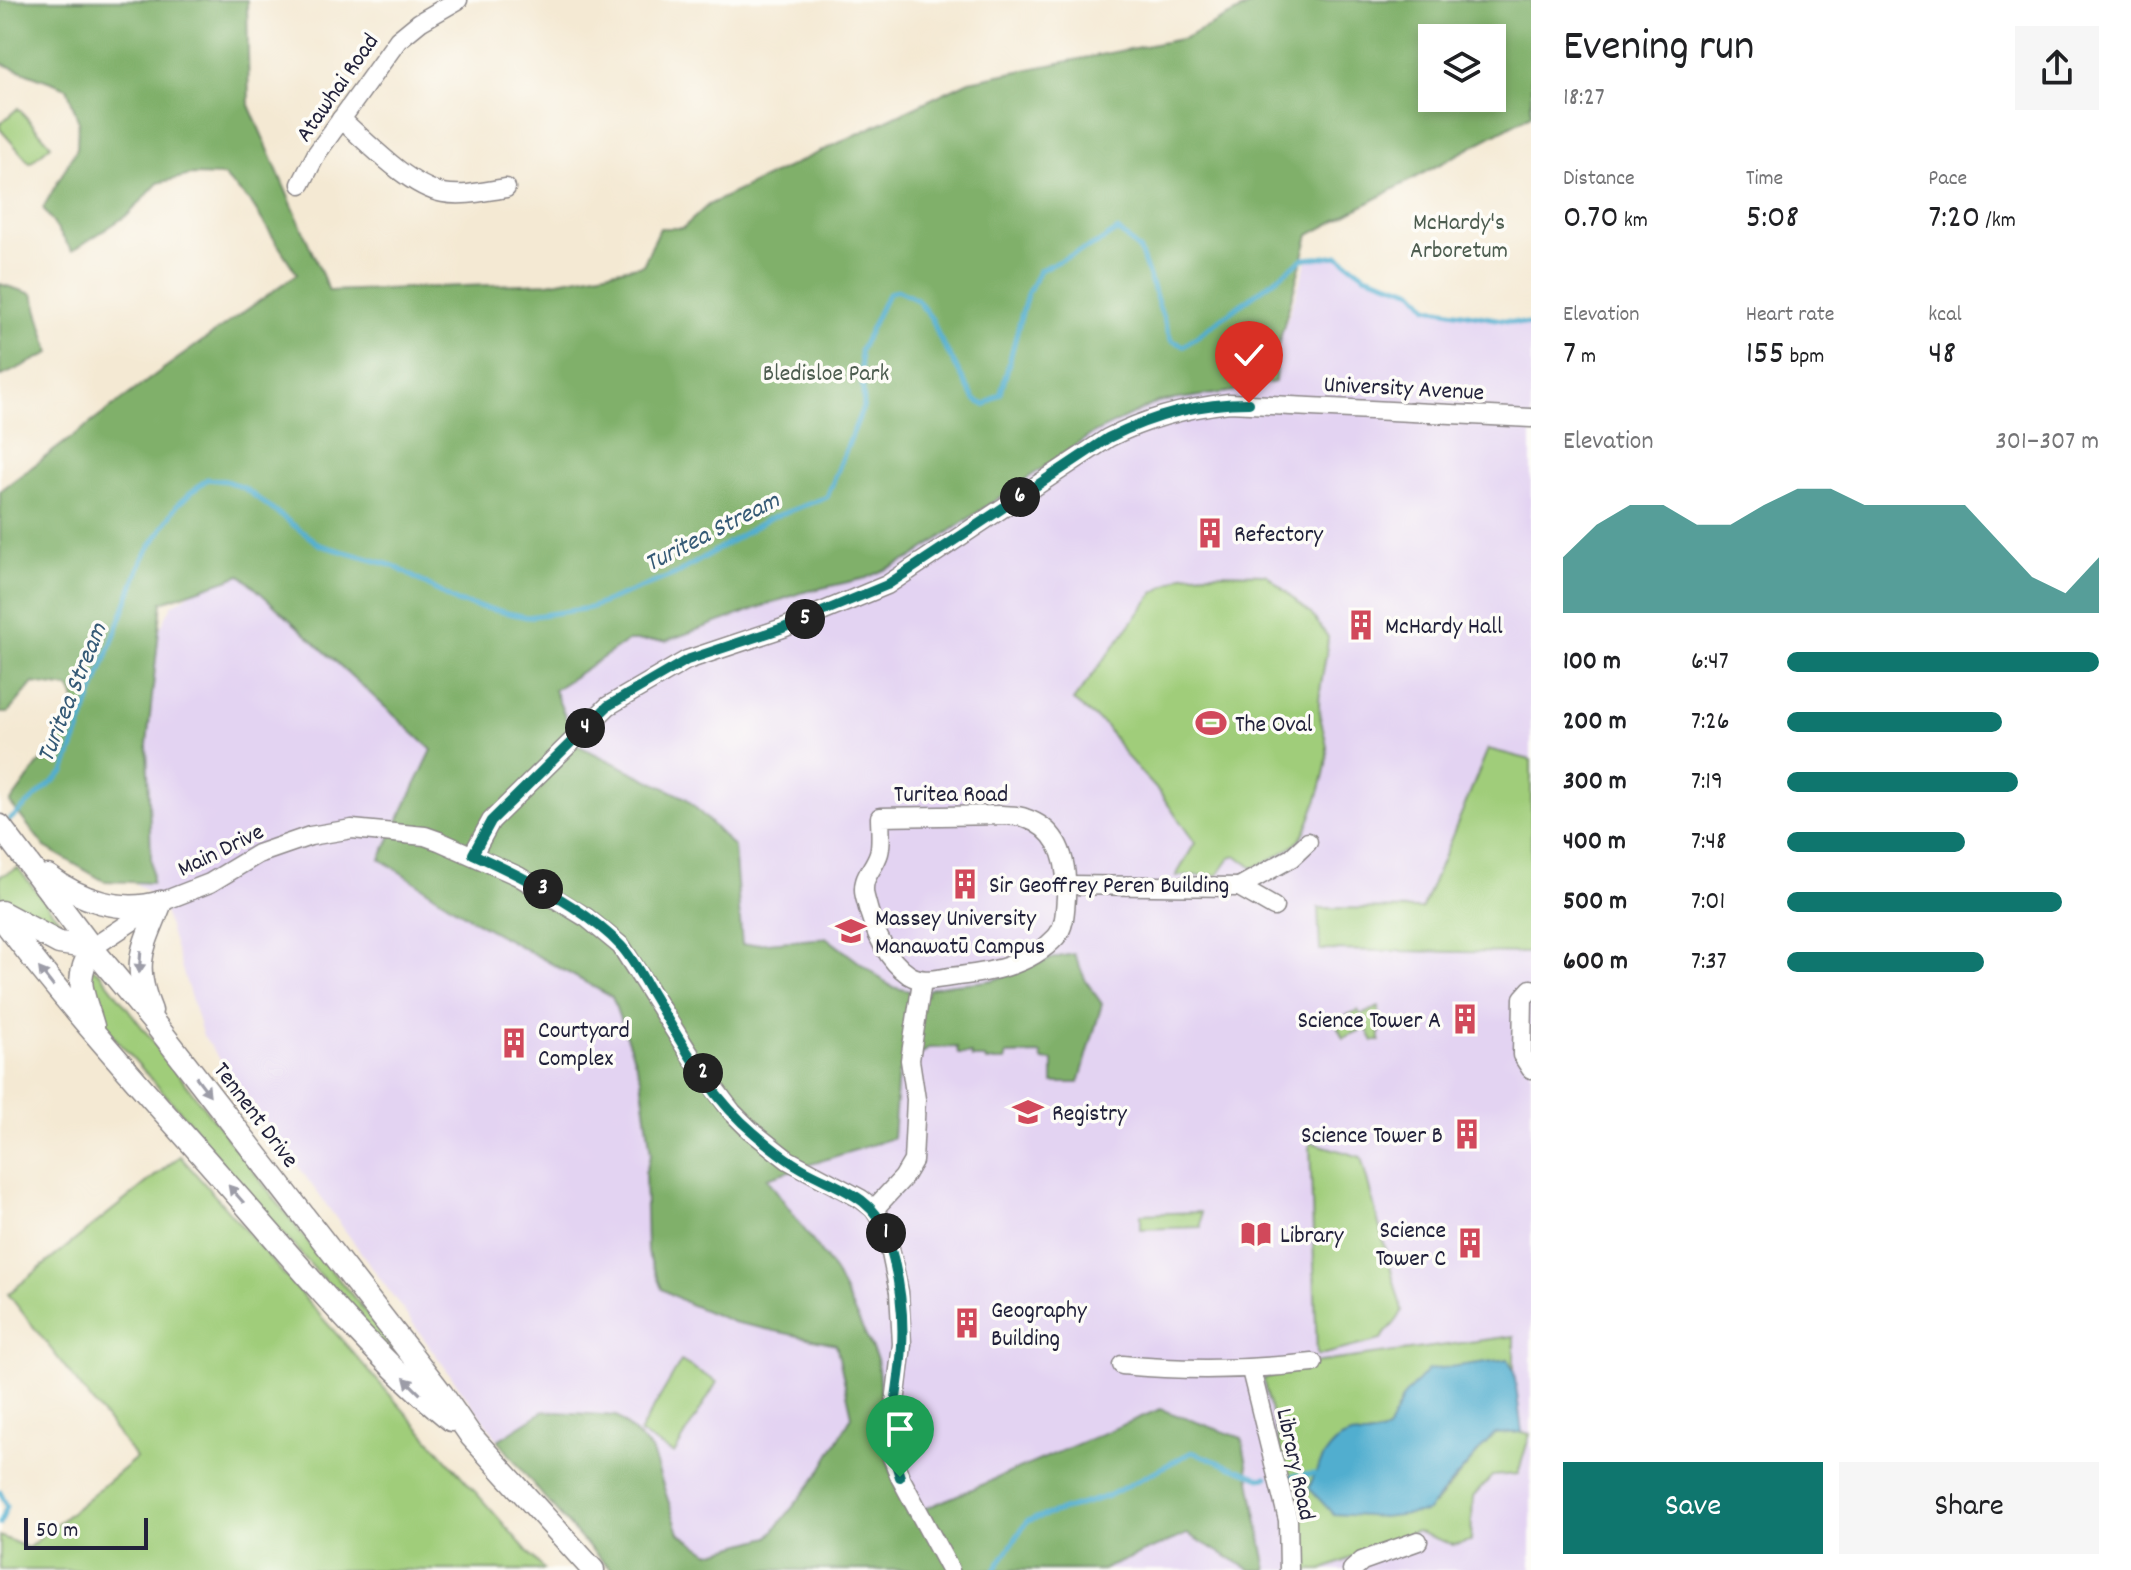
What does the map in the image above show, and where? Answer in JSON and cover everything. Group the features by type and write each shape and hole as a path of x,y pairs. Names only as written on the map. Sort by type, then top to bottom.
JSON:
{"main road":[{"name":"Tennent Drive","path":"0,826 442,1394 471,1436 593,1570"},
{"path":"28,860 68,891 94,901 143,908 161,902"},
{"path":"155,1024 139,975 141,948 161,902"},
{"name":"Tennent Drive","path":"0,914 46,978 95,1035 356,1327 424,1398 471,1436"},
{"path":"0,914 59,943 92,948 81,966 80,986 95,1035"}],"street":[{"name":"Atawhai Road","path":"301,184 341,119 398,40 420,22 458,0"},
{"path":"341,119 424,187 444,193 465,194 506,188"},
{"name":"University Avenue","path":"473,854 491,821 608,706 687,660 783,628 887,585 1108,438 1134,425 1193,407 1229,403 1531,418"},
{"name":"Turitea Road","path":"1001,815 1025,818 1041,828 1064,853 1067,885 1065,919 1058,935 1047,945 1008,967 983,974 922,981 908,975 883,950 864,895 864,878 878,856 880,817 1001,815"},
{"name":"Main Drive","path":"92,948 161,902 210,883 258,854 310,836 352,829 425,836 473,854"},
{"path":"1239,887 1291,858 1308,842"},
{"path":"473,854 544,890 587,918 621,946 694,1061 732,1112 788,1160 848,1191 874,1209 888,1239 899,1292 902,1344 893,1420 893,1459 946,1562"},
{"path":"1067,885 1239,887 1274,907"},
{"path":"874,1209 903,1178 913,1161 916,1099 910,1060 922,981"},
{"path":"1531,989 1523,998 1522,1055 1531,1069"},
{"path":"1122,1365 1251,1370 1313,1363"},
{"name":"Library Road","path":"1251,1370 1288,1520 1289,1570"},
{"path":"1352,1570 1362,1561 1418,1541"}],"shaded area":[{"name":"Massey University Manawatū Campus","path":"1339,256 1365,275 1414,291 1428,307 1531,325 1531,1570 612,1570 574,1533 498,1440 203,1036 161,902 53,824 115,719 172,605 265,547 554,690 628,641 666,641 800,593 866,578 911,558 1092,434 1158,402 1275,382 1277,350 1308,258"}],"green space":[{"name":"Bledisloe Park","path":"0,0 247,0 249,105 329,291 548,283 643,265 660,228 683,228 708,205 969,81 1185,38 1261,0 1531,0 1531,115 1309,235 1277,350 1275,382 1158,402 1092,434 911,558 866,578 800,593 666,641 628,641 554,690 577,745 686,798 734,847 742,945 827,938 892,987 927,995 928,990 935,987 996,979 1053,958 1074,954 1086,981 1102,1004 1079,1083 1053,1083 1053,1061 1042,1060 1041,1054 1006,1055 1006,1061 986,1061 985,1058 972,1058 971,1054 958,1054 957,1047 929,1048 898,1073 893,1138 767,1178 835,1272 877,1359 887,1459 908,1516 1160,1409 1242,1438 1267,1570 1251,1570 1187,1534 1102,1570 612,1570 539,1491 498,1440 544,1411 616,1416 651,1449 679,1533 710,1553 769,1537 818,1475 852,1416 836,1344 733,1322 662,1289 647,1252 645,1173 651,1154 641,1078 612,997 476,922 380,859 432,750 241,575 162,602 147,745 152,883 104,881 45,847 10,803 72,718 75,703 69,688 33,683 8,713 0,713 0,491 297,274 251,203 224,176 191,175 158,183 129,214 72,251 43,208 77,148 78,120 67,88 0,63"},
{"path":"18,108 51,145 30,163 0,129 0,124"},
{"path":"0,284 33,294 50,353 0,377"},
{"name":"The Oval","path":"1266,574 1311,614 1328,637 1319,706 1327,757 1310,820 1301,838 1291,847 1253,868 1237,856 1230,858 1218,875 1176,876 1195,843 1160,793 1126,756 1106,726 1073,701 1154,593 1183,575"},
{"path":"1488,749 1531,760 1531,953 1320,950 1318,908 1422,909"},
{"path":"18,868 75,940 20,917 0,899 0,876"},
{"path":"88,965 101,974 315,1251 448,1410 381,1343 255,1203 193,1126 113,1036 94,1006"},
{"path":"1379,1007 1380,1041 1373,1041 1366,1028 1343,1038 1335,1021 1358,1010 1361,1015"},
{"path":"1310,1142 1361,1157 1402,1311 1381,1340 1317,1356"},
{"path":"180,1156 544,1570 0,1570 0,1536 28,1548 136,1458 8,1294"},
{"path":"1201,1212 1201,1227 1141,1229 1141,1214"},
{"path":"1514,1336 1514,1371 1508,1359 1403,1397 1387,1431 1362,1437 1434,1505 1494,1434 1530,1434 1518,1474 1492,1476 1473,1497 1471,1541 1453,1545 1416,1531 1322,1570 1301,1570 1297,1519 1263,1379 1313,1363"},
{"path":"681,1361 717,1382 674,1454 639,1433"}],"water":[{"path":"1508,1359 1514,1371 1522,1432 1494,1434 1426,1512 1382,1517 1333,1514 1309,1488 1334,1444 1353,1435 1367,1436 1387,1431 1403,1397 1428,1370"}],"waterway":[{"name":"Turitea Stream","path":"4,825 64,772 143,558 178,504 207,479 226,481 244,488 320,545 394,566 457,602 527,617 590,608 678,573 768,519 827,497 864,405 860,351 889,293 897,290 917,300 932,319 975,400 985,405 1001,393 1027,294 1040,270 1098,243 1118,230 1140,251 1171,340 1184,346 1303,259 1339,256 1365,275 1414,291 1428,307 1531,325"},
{"path":"995,1570 1027,1521 1108,1496 1192,1452 1260,1478 1267,1477"},
{"path":"1287,1476 1314,1474"},
{"name":"Turitea Stream","path":"0,1492 7,1506 0,1524"}],"place":[{"name":"Refectory","path":"1210,533"},
{"name":"McHardy Hall","path":"1361,625"},
{"name":"The Oval","path":"1211,723"},
{"name":"Sir Geoffrey Peren Building","path":"965,884"},
{"name":"Massey University Manawatū Campus","path":"851,931"},
{"name":"Science Tower A","path":"1465,1019"},
{"name":"Courtyard Complex","path":"514,1043"},
{"name":"Registry","path":"1028,1112"},
{"name":"Science Tower B","path":"1467,1134"},
{"name":"Library","path":"1256,1234"},
{"name":"Science Tower C","path":"1470,1243"},
{"name":"Geography Building","path":"967,1323"}],"route":[{"path":"900,1477 893,1459 893,1420 902,1344 899,1292 888,1239 874,1209 848,1191 788,1160 732,1112 694,1061 621,946 587,918 544,890 473,854 491,821 555,756 608,706 648,681 687,660 783,628 887,585 1108,438 1134,425 1193,407 1249,403"}],"park label":[{"name":"McHardy's Arboretum","path":"1459,235"}]}
